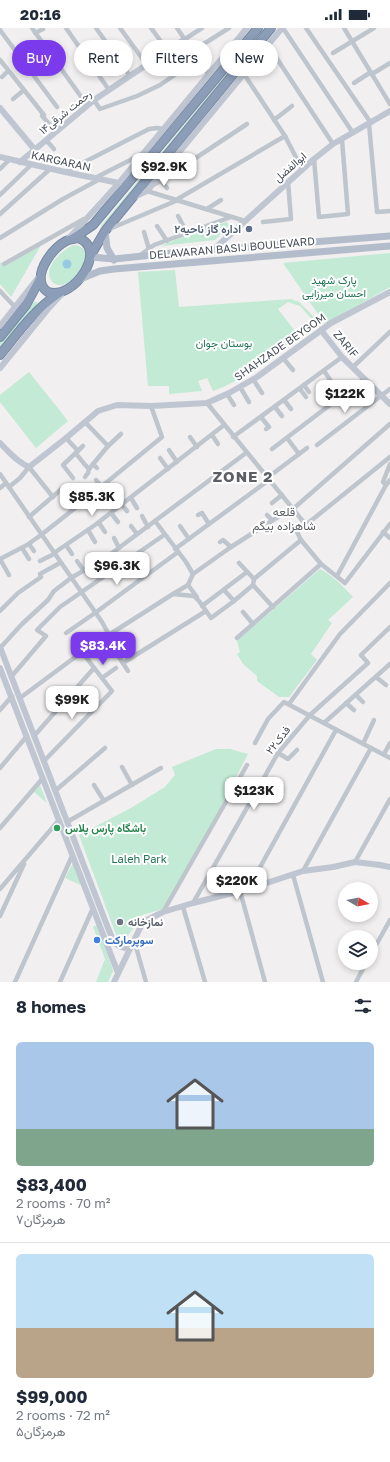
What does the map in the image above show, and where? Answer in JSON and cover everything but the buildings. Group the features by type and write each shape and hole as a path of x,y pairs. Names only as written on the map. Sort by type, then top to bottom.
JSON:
{"highway":[{"path":"0,337 26,305 41,275 45,263 53,252 96,222 258,28"},
{"path":"0,355 41,307 78,280 86,269 91,256 105,231 271,28"},
{"path":"96,222 100,228 105,231"},
{"path":"69,240 78,238 86,243 89,246 91,256"},
{"path":"41,275 41,284 48,292 55,294 62,292"},
{"path":"30,298 37,300 41,307"}],"main road":[{"path":"105,231 108,252 114,259 111,266 114,269"},
{"name":"DELAVARAN BASIJ BOULEVARD","path":"91,256 114,259 137,258 182,252 212,251 390,236"},
{"path":"281,245 282,255"},
{"name":"DELAVARAN BASIJ BOULEVARD","path":"78,280 100,271 114,269 390,246"}],"street":[{"path":"32,28 87,105"},
{"path":"66,28 74,40"},
{"path":"96,28 104,40"},
{"path":"120,28 141,57"},
{"path":"151,28 160,40"},
{"path":"177,28 185,39 202,28"},
{"path":"210,40 229,28"},
{"path":"272,40 282,28 353,133"},
{"path":"306,28 370,124 377,212 390,211"},
{"path":"344,28 390,104"},
{"path":"333,53 374,28"},
{"path":"35,33 43,29"},
{"path":"212,70 244,29"},
{"path":"0,30 57,107"},
{"path":"278,60 333,144"},
{"path":"1,62 56,132"},
{"path":"354,83 390,63"},
{"path":"2,77 8,71"},
{"path":"99,76 109,90"},
{"name":"۱۴رحمت شرقی","path":"20,162 87,105 130,76"},
{"path":"94,100 100,109 137,96 160,85 173,76"},
{"path":"69,240 119,183 207,76"},
{"path":"149,188 242,76"},
{"path":"245,76 285,136 302,169"},
{"path":"13,99 24,90"},
{"path":"274,120 292,106"},
{"path":"0,108 34,150"},
{"name":"ابوالفضل","path":"212,251 302,169 333,144 370,124 390,111"},
{"path":"132,197 180,169 247,124"},
{"path":"65,172 149,129 164,129"},
{"path":"105,231 177,200 265,146 285,136"},
{"path":"46,140 54,149"},
{"path":"314,159 319,217 348,214 342,140"},
{"path":"0,238 63,199 145,152"},
{"name":"KARGARAN","path":"0,157 119,183"},
{"path":"173,159 180,169"},
{"path":"0,169 10,160"},
{"path":"0,195 31,165"},
{"path":"0,214 50,169"},
{"path":"161,181 167,188"},
{"path":"263,222 291,219 288,182"},
{"path":"149,188 177,200 245,221"},
{"path":"207,209 221,200"},
{"path":"4,264 90,216"},
{"path":"178,216 187,233"},
{"path":"137,258 149,249 167,241 231,217"},
{"path":"157,226 167,241"},
{"path":"144,232 149,249"},
{"path":"1,325 41,275"},
{"path":"0,291 15,307"},
{"path":"0,368 62,292"},
{"name":"SHAHZADE BEYGOM","path":"30,467 98,411 117,405 151,406 207,403 240,387 321,330 349,313 390,292"},
{"name":"ZARIF","path":"321,330 342,357 390,404"},
{"path":"353,367 390,332"},
{"path":"233,437 342,357"},
{"path":"283,358 292,370"},
{"path":"324,371 331,381"},
{"path":"253,379 262,393"},
{"path":"272,449 364,379"},
{"path":"304,385 309,392"},
{"path":"240,387 250,402"},
{"path":"300,388 306,397"},
{"path":"317,446 390,389"},
{"path":"227,394 234,405"},
{"path":"284,400 291,409"},
{"path":"207,403 233,437 306,525"},
{"path":"9,575 0,559 29,544 41,535 162,437 151,406"},
{"path":"275,407 282,416"},
{"path":"261,417 269,426 266,429"},
{"path":"85,422 108,446"},
{"path":"20,698 82,652 188,584 193,574 231,547 292,508 390,424"},
{"path":"40,561 98,523 224,425"},
{"path":"85,477 89,468 108,446 121,434"},
{"path":"212,435 218,444"},
{"path":"190,437 197,447"},
{"path":"0,438 1,444 14,458 30,467 53,497"},
{"path":"66,438 82,462 89,468"},
{"path":"287,438 299,454"},
{"path":"73,478 63,465 83,446"},
{"path":"66,632 95,613 176,550 189,538 307,448"},
{"path":"169,450 177,462"},
{"path":"118,973 105,930 67,822 0,647 48,600 54,591 71,578 96,564 119,548 246,453"},
{"path":"390,457 297,532 301,540 321,564 345,583 390,524"},
{"path":"160,458 168,469"},
{"path":"93,464 97,468"},
{"path":"386,485 383,482 390,464"},
{"path":"0,488 20,478 30,467"},
{"path":"0,474 95,613 128,671"},
{"path":"96,480 102,487"},
{"path":"337,576 390,480"},
{"path":"29,517 65,486"},
{"path":"272,503 282,495"},
{"path":"131,498 137,508"},
{"path":"122,505 127,512"},
{"path":"111,513 118,522"},
{"path":"198,515 202,513 209,524"},
{"path":"267,515 272,520"},
{"path":"142,516 148,527"},
{"path":"155,521 164,535 186,562 193,574"},
{"path":"98,523 104,532"},
{"path":"131,526 137,534"},
{"path":"180,526 189,538"},
{"path":"88,530 95,542"},
{"path":"383,532 390,538"},
{"path":"12,677 46,636 37,630 60,607 164,535"},
{"path":"114,538 119,548"},
{"path":"220,542 223,540 231,547"},
{"path":"188,584 211,618 253,585 254,579 301,540"},
{"path":"29,544 34,551"},
{"path":"66,545 72,554"},
{"path":"22,548 29,559"},
{"path":"91,554 96,564"},
{"path":"78,561 84,571"},
{"path":"239,563 254,579"},
{"path":"0,611 18,593 41,576 40,574 58,564"},
{"path":"237,638 321,564"},
{"path":"202,606 247,572"},
{"path":"289,704 340,634 390,583"},
{"path":"253,585 273,607"},
{"path":"224,590 234,601"},
{"path":"173,594 194,596 199,600"},
{"path":"123,663 206,611"},
{"path":"244,612 253,624"},
{"name":"فدک۲۲","path":"193,903 278,753 310,716 368,662 361,656 390,627"},
{"path":"44,761 112,691 82,652"},
{"path":"324,723 390,664"},
{"path":"0,668 93,908 105,930 116,945 121,948 129,949"},
{"path":"34,736 94,668"},
{"path":"102,678 116,668"},
{"path":"376,677 386,685"},
{"path":"356,695 363,702"},
{"path":"0,710 12,696"},
{"path":"255,743 268,719 284,702 390,758"},
{"path":"346,703 354,710"},
{"path":"363,744 374,720"},
{"path":"248,889 336,730"},
{"path":"0,768 27,736"},
{"path":"384,754 390,743"},
{"path":"55,791 105,748"},
{"path":"303,871 371,748"},
{"path":"278,753 288,759 297,750"},
{"path":"164,912 247,765"},
{"path":"122,767 132,785"},
{"path":"67,822 161,768"},
{"path":"0,828 43,778"},
{"path":"94,785 104,801"},
{"path":"354,862 390,799"},
{"path":"0,889 59,820"},
{"path":"15,982 72,856"},
{"path":"0,916 26,859"},
{"path":"114,982 129,949 145,921 164,912 248,889 303,871 333,867 354,862 390,867"},
{"path":"292,875 323,982"},
{"path":"240,891 265,982"},
{"path":"183,907 205,982"},
{"path":"60,980 93,908"},
{"path":"378,941 390,920"},
{"path":"134,940 146,982"},
{"path":"356,982 362,970"}],"green space":[{"path":"251,28 254,28 244,40 241,40"},
{"path":"264,28 268,28 258,40 254,40"},
{"path":"220,65 220,68 91,222 89,222 212,76"},
{"path":"224,76 228,76 103,227 101,226"},
{"path":"226,222 230,225 215,240 161,246 182,237"},
{"path":"41,245 11,297 0,284 0,262 5,266"},
{"path":"74,245 82,247 85,252 86,258 83,265 79,272 67,283 61,285 55,284 49,275 52,264 60,254"},
{"name":"پارک شهید احسان میرزایی","path":"390,253 390,287 325,324 283,263"},
{"name":"بوستان جوان","path":"175,270 179,307 291,299 299,302 321,324 318,326 300,306 288,302 278,309 301,339 258,368 213,391 207,378 198,381 202,391 169,394 169,386 148,386 138,272"},
{"path":"34,302 37,302 38,305 0,348 0,342"},
{"path":"29,372 68,421 36,448 0,402 0,395"},
{"path":"320,569 338,582 353,597 328,620 332,623 311,654 317,660 289,697 279,697 257,681 257,676 243,664 237,654 240,652 237,641"},
{"name":"Laleh Park","path":"216,749 230,749 248,754 208,832 166,908 142,915 125,940 120,940 117,937 79,835 131,808 165,787 175,775 172,767"},
{"path":"40,785 47,803 34,792"},
{"path":"73,863 81,885 65,878"},
{"path":"97,925 113,971 108,982 96,982 105,959 93,927"}],"water":[{"path":"67,259 72,264 67,269 62,264"}],"place":[{"name":"اداره گاز ناحیه۲","path":"249,229"},
{"name":"باشگاه پارس پلاس","path":"57,828"},
{"name":"نمازخانه","path":"120,922"},
{"name":"سوپرمارکت","path":"97,940"}],"district":[{"name":"ZONE 2","path":"243,477"},
{"name":"قلعه شاهزاده بیگم","path":"284,519"}]}
